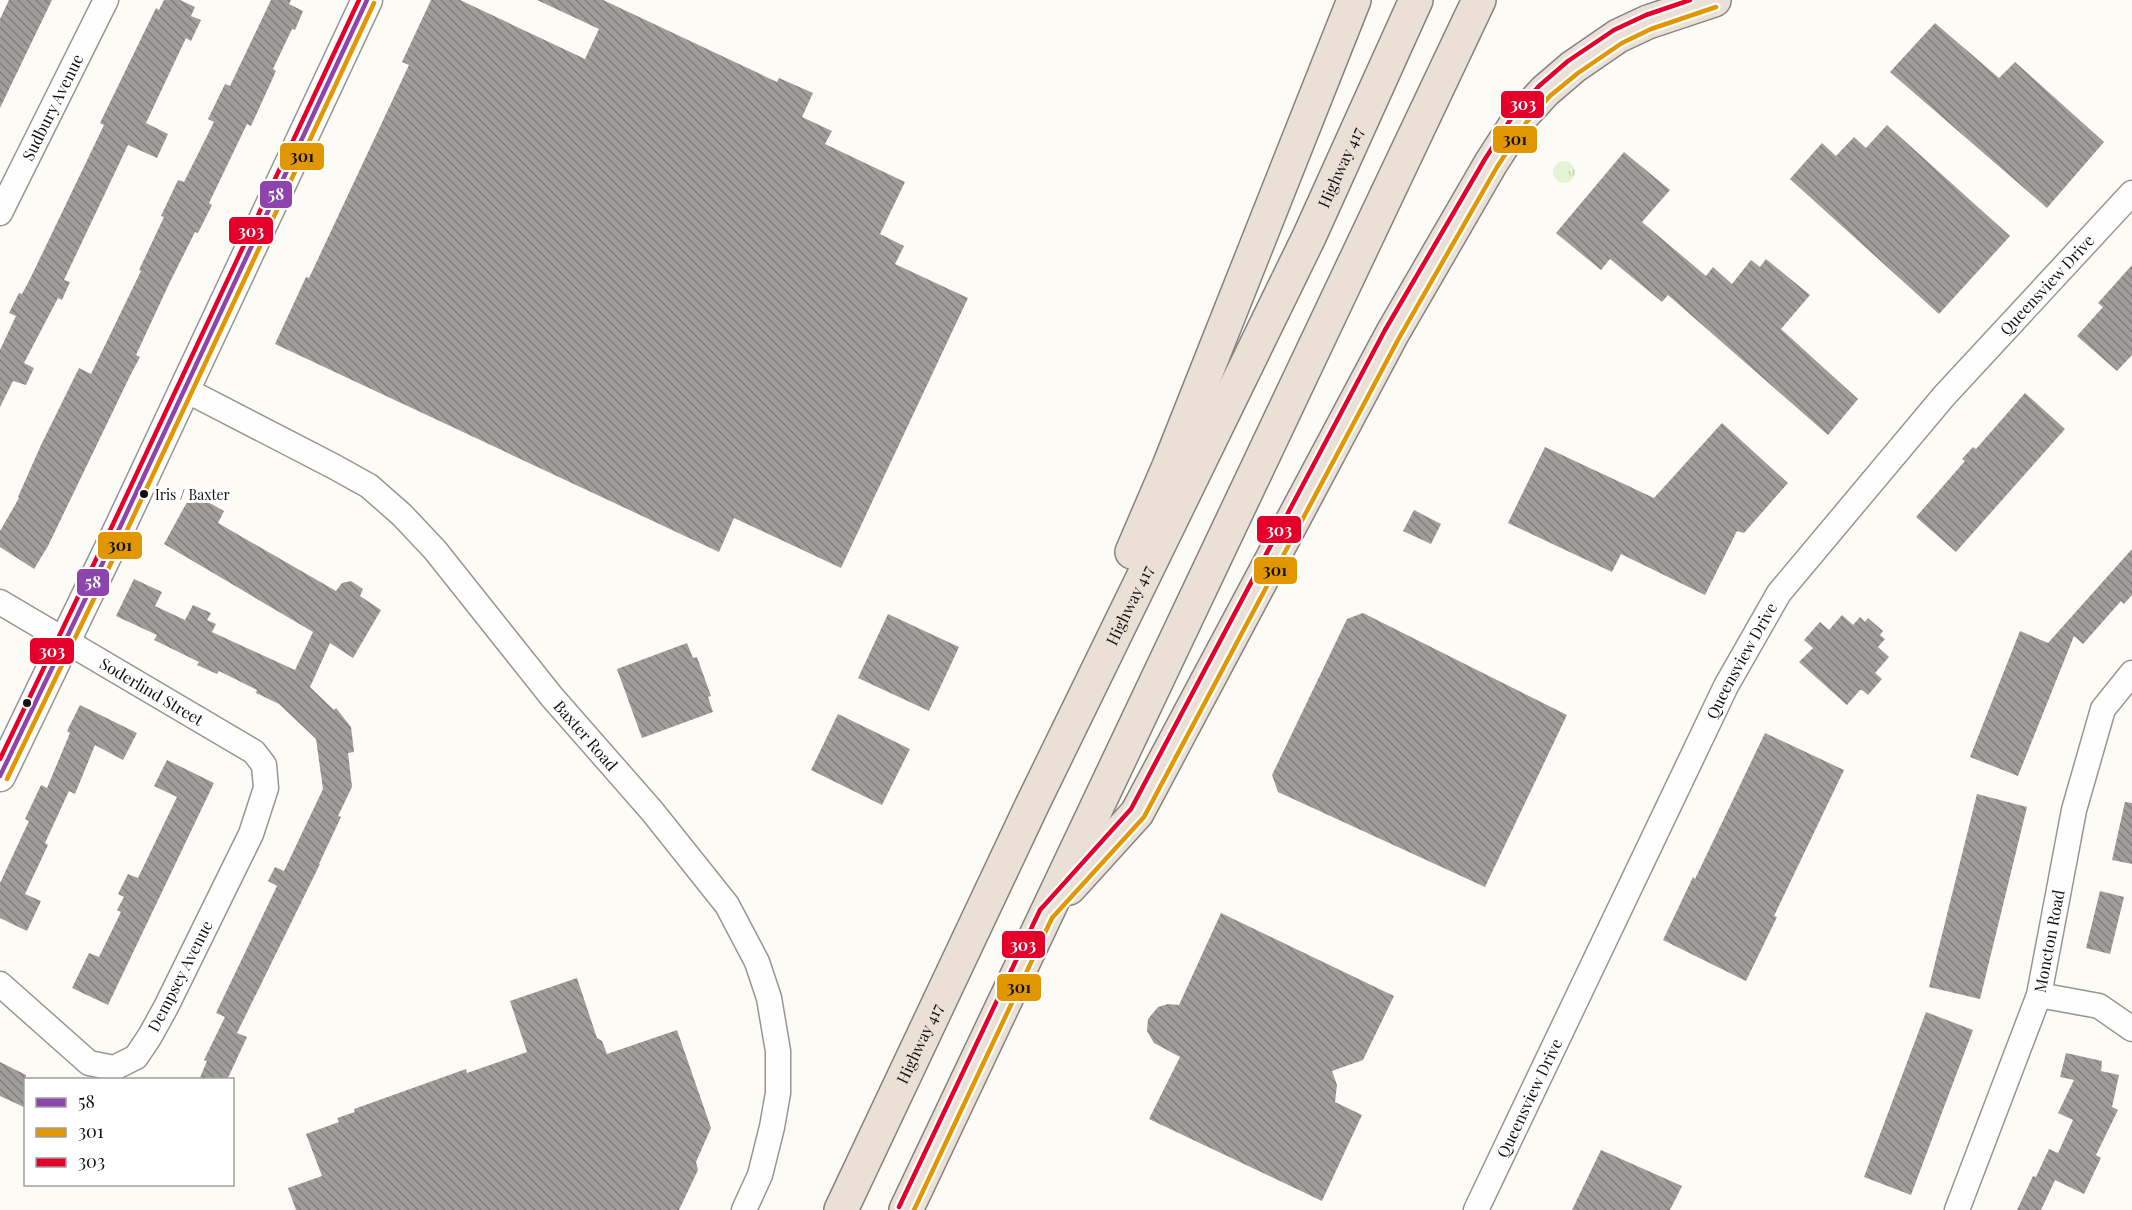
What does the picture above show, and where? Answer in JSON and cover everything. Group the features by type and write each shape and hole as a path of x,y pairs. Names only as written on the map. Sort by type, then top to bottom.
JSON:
{"highway":[{"path":"1033,804 1054,737 1169,466 1354,0"},
{"name":"Highway 417","path":"841,1210 1033,804 1309,237 1416,0"},
{"path":"906,1210 1479,0"},
{"path":"1046,914 1137,813 1392,334 1491,163 1520,118 1545,91 1573,67 1618,36 1648,22 1714,0"}],"street":[{"name":"Sudbury Avenue","path":"0,213 106,0"},
{"path":"0,776 368,0"},
{"name":"Queensview Drive","path":"1476,1210 1726,686 1779,593 1944,396 2132,193"},
{"name":"Baxter Road","path":"184,389 333,465 369,486 402,514 435,550 552,697 652,811 727,905 757,962 769,999 778,1051 778,1093 772,1127 760,1175 744,1210"},
{"name":"Soderlind Street","path":"0,602 241,745"},
{"name":"Moncton Road","path":"1957,1210 2039,994 2078,795 2103,708 2132,673"},
{"name":"Dempsey Avenue","path":"0,984 89,1063 114,1068 136,1057 166,1007 251,834 266,788 264,765 254,752 241,745"},
{"path":"2039,994 2099,1006 2132,1029"}],"green space":[{"path":"1564,161 1572,164 1575,172 1572,180 1564,183 1556,180 1553,172 1556,164"}],"building":[{"path":"9,0 52,0 0,108 0,19"},
{"path":"164,0 180,0 195,7 191,16 201,20 191,41 186,38 146,123 168,134 157,158 128,145 64,280 70,282 62,300 58,298 24,363 34,368 26,385 13,381 0,407 0,350 16,316 9,313 19,293 22,294 30,279 104,125 100,123 156,8 159,10"},
{"path":"271,0 291,0 289,4 303,11 273,69 276,71 251,126 247,124 209,203 212,205 198,233 195,232 169,284 136,355 140,357 48,546 34,569 0,547 0,531 19,498 41,445 79,368 91,374 141,271 139,270 164,217 161,216 178,180 184,182 214,122 208,119 225,84 230,86"},
{"path":"431,0 460,0 585,59 599,29 537,0 603,0 777,82 779,78 813,93 802,117 832,131 825,144 905,182 880,234 904,246 895,264 968,298 841,568 734,518 719,552 275,344 306,277 309,278 409,65 402,62"},
{"path":"1935,23 1999,78 2015,62 2104,142 2047,208 1890,72"},
{"path":"1887,125 2010,236 1939,314 1790,179 1822,143 1836,156 1854,137 1866,148"},
{"path":"1624,152 1670,190 1642,222 1706,276 1713,267 1732,284 1751,260 1760,267 1766,259 1810,295 1781,329 1858,399 1828,435 1668,295 1662,302 1610,259 1601,270 1556,233"},
{"path":"2132,265 2132,355 2117,371 2077,336 2103,307 2098,303"},
{"path":"2025,393 2065,429 1956,552 1916,517 1965,461 1962,459 1973,447 1976,449"},
{"path":"1722,423 1788,483 1744,533 1737,531 1705,595 1621,554 1612,572 1508,523 1545,447 1654,498"},
{"path":"192,493 224,511 218,523 336,591 342,583 351,581 363,589 360,596 381,610 353,658 330,643 310,687 334,710 336,708 351,727 354,752 348,753 352,787 320,864 237,1033 247,1037 228,1078 200,1078 207,1061 204,1060 225,1017 216,1013 277,886 268,881 275,867 284,871 323,789 316,739 279,704 256,693 257,690 219,671 217,674 197,665 199,662 154,640 157,635 116,616 134,579 162,592 155,606 185,620 193,605 211,613 207,620 216,624 212,632 295,670 313,632 164,544"},
{"path":"1414,510 1441,524 1431,544 1403,531"},
{"path":"2132,549 2132,595 2124,604 2121,601 2083,644 2074,636 2018,776 1970,757 2020,631 2048,643"},
{"path":"1363,613 1567,715 1485,887 1278,792 1272,775 1347,619"},
{"path":"888,614 959,647 929,711 858,678"},
{"path":"1842,615 1853,625 1860,617 1865,622 1868,618 1883,631 1880,635 1885,639 1878,647 1889,657 1875,673 1882,679 1868,695 1860,690 1847,705 1799,662 1813,648 1804,640 1820,622 1829,630"},
{"path":"687,643 693,658 697,657 711,696 708,697 713,712 642,738 617,669"},
{"path":"80,705 137,733 123,760 95,745 75,794 69,791 45,843 48,845 25,894 41,901 27,931 0,918 0,883 29,821 25,819 41,785 47,788 70,733 67,731"},
{"path":"838,714 910,749 882,805 811,770"},
{"path":"1765,733 1844,770 1774,916 1777,917 1746,981 1663,940"},
{"path":"167,760 214,783 108,1005 72,988 89,953 99,957 121,912 117,910 124,897 118,894 128,874 138,878 177,797 154,786"},
{"path":"1977,794 2027,807 1980,999 1929,987"},
{"path":"2125,802 2132,803 2132,864 2112,860"},
{"path":"2100,891 2124,897 2110,954 2086,948"},
{"path":"1221,913 1394,996 1363,1060 1332,1071 1337,1085 1335,1102 1362,1115 1322,1201 1149,1119 1180,1057 1154,1043 1147,1031 1148,1019 1158,1007 1168,1004 1179,1005"},
{"path":"577,978 597,1038 602,1041 607,1054 677,1030 711,1128 696,1162 698,1170 679,1210 296,1210 288,1188 322,1176 306,1134 339,1122 337,1118 355,1112 354,1109 466,1069 467,1073 527,1052 510,1001"},
{"path":"1926,1012 1973,1030 1911,1195 1864,1177"},
{"path":"2066,1053 2102,1061 2101,1071 2119,1075 2112,1107 2118,1110 2096,1155 2101,1158 2084,1194 2055,1180 2041,1210 2017,1210 2049,1149 2058,1153 2073,1120 2058,1113 2074,1080 2060,1077"},
{"path":"0,1062 26,1075 24,1078 24,1107 0,1096"},
{"path":"1601,1150 1682,1186 1670,1210 1572,1210"}],"transit line":[{"name":"303","path":"0,759 359,0"},
{"name":"58","path":"0,776 121,525 367,0"},
{"name":"303","path":"899,1207 1040,910 1131,809 1385,330 1485,159 1514,114 1539,86 1568,61 1614,30 1646,15 1690,0"},
{"name":"301","path":"7,779 128,528 374,3"},
{"name":"301","path":"914,1210 1052,918 1144,817 1399,338 1497,167 1526,123 1550,96 1578,73 1622,43 1651,29 1716,7"}],"place":[{"name":"Iris / Baxter","path":"144,494"}]}
